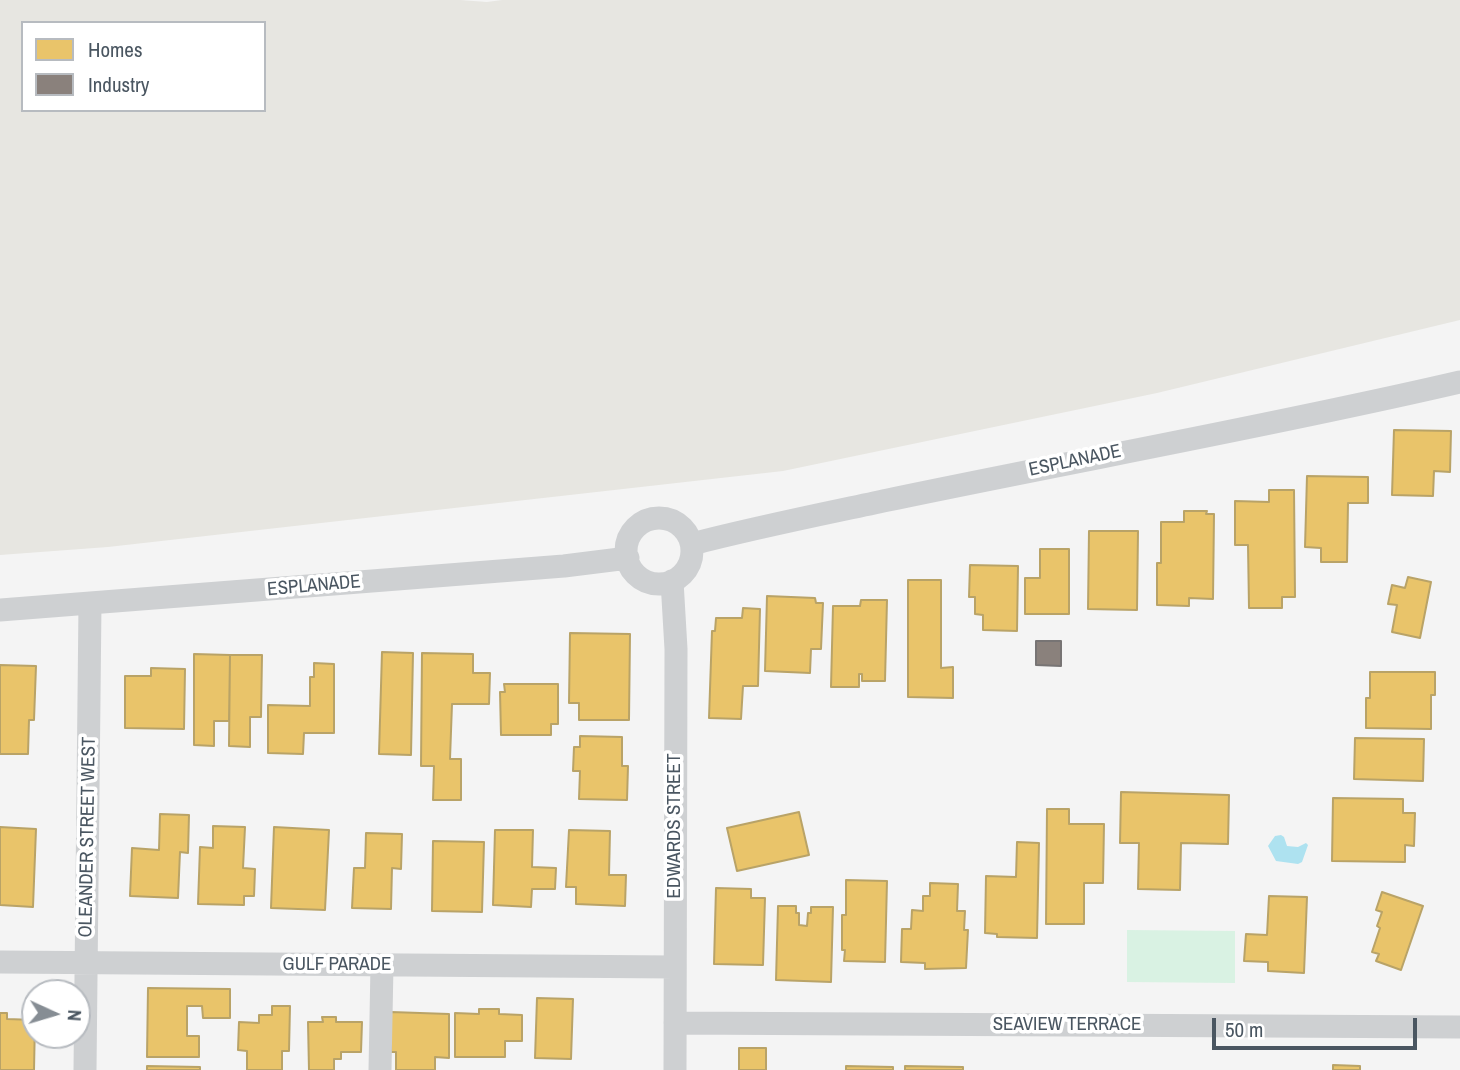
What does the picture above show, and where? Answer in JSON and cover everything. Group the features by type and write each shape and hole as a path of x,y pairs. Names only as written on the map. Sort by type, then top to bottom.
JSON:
{"street":[{"name":"ESPLANADE","path":"692,544 1031,470 1351,408 1460,382"},
{"path":"663,518 681,526 692,544 688,566 681,575 661,584 639,577 628,558 627,548 635,529 652,519 663,518"},
{"name":"ESPLANADE","path":"0,610 564,566 628,558"},
{"name":"EDWARDS STREET","path":"672,581 676,649 675,1070"},
{"name":"OLEANDER STREET WEST","path":"85,1070 90,604"},
{"name":"GULF PARADE","path":"0,962 675,967"},
{"path":"380,1070 382,965"},
{"name":"SEAVIEW TERRACE","path":"675,1023 1460,1027"}],"green space":[{"path":"1127,930 1235,931 1235,983 1127,982"}],"sand":[{"path":"0,0 1460,0 1460,320 1157,393 783,471 108,547 0,555"}],"water":[{"path":"1281,835 1287,846 1308,845 1302,862 1298,864 1276,861 1268,846 1275,836"}],"building: Homes":[{"path":"1394,430 1451,431 1450,472 1434,471 1433,496 1392,495"},
{"path":"1307,476 1368,477 1368,503 1348,503 1347,562 1321,562 1321,548 1305,547"},
{"path":"1269,490 1294,490 1295,597 1282,597 1282,608 1249,608 1248,545 1235,545 1235,501 1269,502"},
{"path":"1184,511 1207,511 1206,514 1214,514 1213,599 1189,598 1189,606 1157,605 1161,522 1184,522"},
{"path":"1089,531 1138,531 1137,610 1088,609"},
{"path":"1040,549 1069,549 1069,614 1025,614 1025,578 1040,578"},
{"path":"970,565 1018,566 1017,631 983,630 983,615 975,614 975,597 969,597"},
{"path":"1408,577 1431,582 1420,638 1392,632 1397,605 1388,604 1392,585 1405,588"},
{"path":"908,580 941,580 941,668 953,667 953,698 908,697"},
{"path":"767,596 815,598 816,603 823,603 821,649 811,649 810,673 765,671"},
{"path":"861,600 887,600 885,681 862,681 862,674 859,674 859,687 831,687 833,606 860,606"},
{"path":"743,608 760,609 758,686 743,686 741,719 709,718 712,631 715,631 716,618 742,618"},
{"path":"570,633 630,634 629,720 579,720 579,703 569,703"},
{"path":"382,652 413,653 411,755 379,754"},
{"path":"422,653 473,654 473,673 490,673 489,704 452,704 450,759 461,759 461,800 433,800 434,766 421,766"},
{"path":"194,654 230,655 229,721 214,721 214,746 194,745"},
{"path":"230,655 262,655 261,717 250,717 250,747 229,746"},
{"path":"314,663 334,664 334,733 304,733 303,754 268,753 268,705 310,706 310,677 314,677"},
{"path":"0,665 36,666 34,720 29,720 28,754 0,754"},
{"path":"151,668 185,669 184,729 125,728 125,676 151,676"},
{"path":"1370,672 1435,672 1435,695 1431,695 1431,729 1366,728 1366,698 1370,698"},
{"path":"504,684 558,684 558,724 551,724 551,735 501,735 500,692 505,692"},
{"path":"580,736 622,737 622,766 628,766 627,800 579,799 580,771 573,771 574,747 580,747"},
{"path":"1355,738 1424,739 1423,781 1354,779"},
{"path":"1121,792 1229,795 1228,844 1181,843 1180,890 1138,889 1139,843 1120,843"},
{"path":"1333,798 1403,799 1403,813 1415,813 1414,846 1405,845 1405,862 1332,861"},
{"path":"1047,809 1069,809 1069,824 1104,824 1103,883 1084,883 1084,924 1046,924"},
{"path":"799,812 809,855 737,871 727,828"},
{"path":"160,814 189,815 188,853 180,852 178,898 130,896 132,848 159,850"},
{"path":"213,826 245,827 243,868 255,869 254,896 244,896 244,905 198,904 200,847 213,848"},
{"path":"0,827 36,829 33,907 0,905"},
{"path":"274,827 329,830 325,910 271,908"},
{"path":"495,830 533,830 532,867 556,868 555,889 532,889 531,907 493,905"},
{"path":"569,830 610,831 609,875 626,875 625,906 576,904 576,887 566,887"},
{"path":"366,833 402,834 401,869 392,868 391,909 352,908 354,868 365,868"},
{"path":"433,841 484,842 482,912 432,911"},
{"path":"1017,842 1039,843 1037,938 997,937 997,934 985,933 986,876 1016,877"},
{"path":"846,880 887,881 885,962 844,961 842,915 846,915"},
{"path":"930,883 958,884 957,911 965,911 964,930 968,930 966,968 925,969 925,963 901,962 902,929 911,929 912,910 923,911 923,896 930,896"},
{"path":"716,888 751,889 751,898 765,898 763,965 714,964"},
{"path":"1382,892 1423,906 1401,970 1376,961 1379,954 1372,952 1380,928 1377,926 1382,912 1376,910"},
{"path":"1269,896 1307,897 1304,973 1268,971 1268,962 1244,961 1246,934 1267,935"},
{"path":"778,906 796,906 799,925 807,926 811,907 833,907 831,982 776,980"},
{"path":"148,988 230,989 230,1018 203,1018 202,1006 187,1006 187,1036 199,1036 199,1057 147,1057"},
{"path":"537,998 573,999 571,1059 535,1058"},
{"path":"272,1006 290,1006 289,1051 282,1051 282,1070 247,1070 247,1051 238,1050 239,1022 259,1023 259,1015 272,1015"},
{"path":"479,1009 499,1009 499,1014 522,1015 522,1041 505,1041 505,1057 455,1057 455,1013 479,1014"},
{"path":"391,1012 449,1014 449,1058 435,1057 435,1070 396,1070 396,1052 391,1052"},
{"path":"0,1013 7,1013 7,1019 21,1020 21,1049 34,1049 34,1070 0,1070"},
{"path":"322,1017 336,1017 336,1022 362,1022 361,1052 341,1052 341,1059 334,1059 334,1070 309,1070 308,1022 323,1022"},
{"path":"739,1048 766,1048 766,1070 739,1070"},
{"path":"1333,1065 1360,1066 1360,1070 1333,1070"},
{"path":"147,1066 200,1067 200,1070 147,1070"},
{"path":"846,1066 893,1067 893,1070 846,1070"},
{"path":"905,1066 963,1067 963,1070 905,1070"}],"building: Industry":[{"path":"1036,641 1061,641 1061,666 1036,665"}]}
